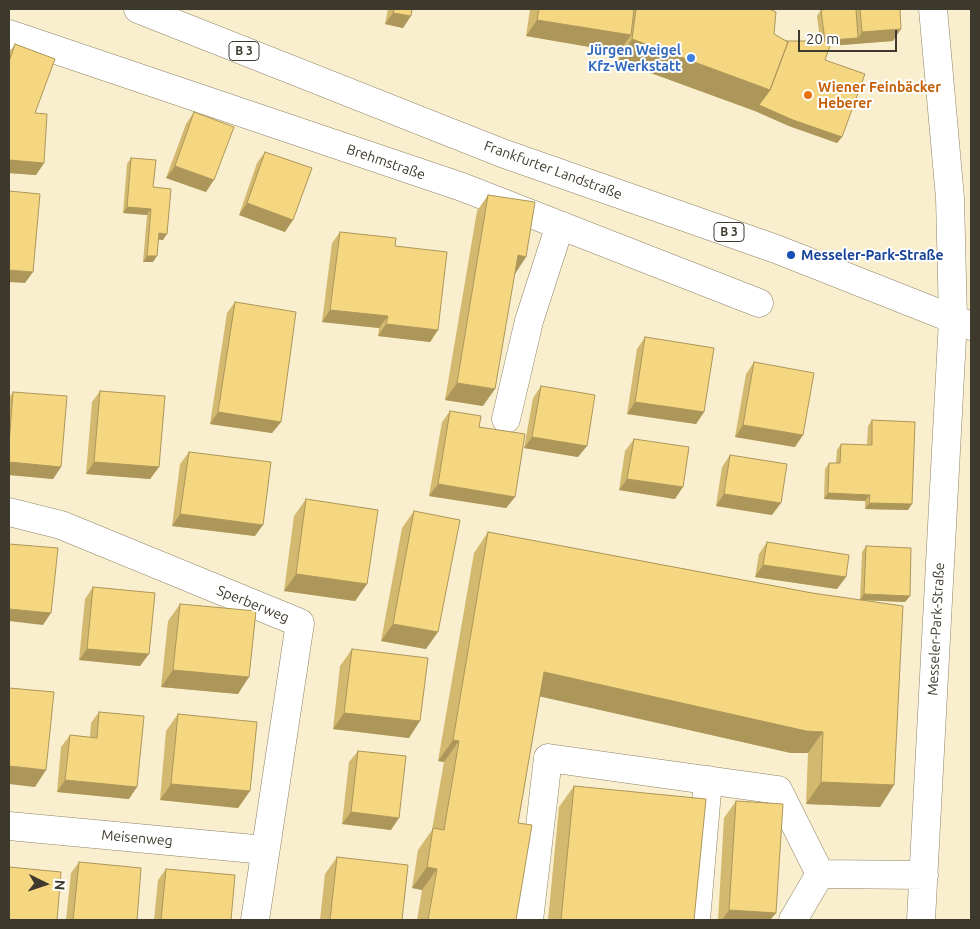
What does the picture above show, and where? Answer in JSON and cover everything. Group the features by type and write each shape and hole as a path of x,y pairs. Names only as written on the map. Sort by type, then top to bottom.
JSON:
{"street":[{"name":"Frankfurter Landstraße","path":"138,9 502,153 776,249 962,322"},
{"name":"Messeler-Park-Straße","path":"922,920 962,322 933,9"},
{"name":"Brehmstraße","path":"9,34 462,187 759,303"},
{"path":"506,419 529,321 560,225"},
{"name":"Sperberweg","path":"9,512 61,525 300,623 264,850 255,920"},
{"path":"529,920 548,758 778,790 820,874"},
{"path":"696,920 708,780"},
{"name":"Meisenweg","path":"9,826 264,850"},
{"path":"820,874 924,875"},
{"path":"793,920 820,874"}],"building":[{"path":"394,9 412,9 411,16 393,13"},
{"path":"539,9 634,9 631,35 537,20"},
{"name":"Jürgen Weigel Kfz-Werkstatt","path":"636,9 769,9 776,12 774,34 788,42 770,90 632,39"},
{"name":"Wiener Feinbäcker Heberer","path":"856,9 858,38 832,40 825,60 865,74 842,137 793,120 759,105 770,90 788,42 786,41 825,41 821,10"},
{"path":"860,9 900,9 901,29 862,32"},
{"path":"15,44 55,59 35,113 47,114 44,163 9,160 9,62"},
{"path":"194,112 234,127 214,180 175,166"},
{"path":"265,152 312,168 293,220 247,203"},
{"path":"131,158 156,160 153,187 171,189 167,234 159,233 157,256 147,256 151,209 127,207"},
{"path":"9,191 40,194 33,272 9,270"},
{"path":"488,195 535,202 526,257 518,255 495,389 457,383"},
{"path":"340,232 396,238 395,246 447,252 438,330 386,324 388,316 330,310"},
{"path":"235,302 296,312 281,422 218,412"},
{"path":"645,337 714,348 704,412 635,402"},
{"path":"754,362 814,373 803,435 743,425"},
{"path":"541,386 595,395 587,446 532,437"},
{"path":"100,391 165,396 159,467 94,462"},
{"path":"13,392 67,396 61,467 9,462"},
{"path":"450,411 481,416 479,427 525,434 515,497 438,484"},
{"path":"872,420 915,422 912,504 869,503 870,495 828,493 829,463 840,463 841,444 872,445"},
{"path":"634,439 689,447 683,487 627,479"},
{"path":"189,452 271,462 263,525 180,514"},
{"path":"730,455 787,464 781,503 724,494"},
{"path":"306,499 378,510 367,584 296,574"},
{"path":"414,511 460,520 438,632 393,624"},
{"path":"488,532 812,593 903,606 894,785 821,782 823,732 806,731 544,672 518,823 532,825 516,920 428,920 437,869 427,867 433,828 444,830 459,741 453,740"},
{"path":"767,542 849,555 846,577 763,565"},
{"path":"9,544 58,548 51,613 9,609"},
{"path":"866,546 911,548 910,596 864,594"},
{"path":"93,587 155,593 149,654 87,649"},
{"path":"180,604 256,611 249,677 173,670"},
{"path":"352,649 428,658 420,721 344,713"},
{"path":"9,688 54,692 46,770 9,766"},
{"path":"99,712 144,716 137,787 65,780 70,735 97,738"},
{"path":"178,714 257,722 250,791 171,784"},
{"path":"358,751 406,756 399,818 351,812"},
{"path":"574,786 706,799 694,920 561,920"},
{"path":"736,801 783,804 776,913 729,910"},
{"path":"337,857 408,865 402,920 330,920"},
{"path":"79,862 141,868 137,920 73,920"},
{"path":"9,867 61,872 57,920 9,920"},
{"path":"166,869 235,875 231,920 161,920"}],"place":[{"name":"Jürgen Weigel Kfz-Werkstatt","path":"691,58"},
{"name":"Wiener Feinbäcker Heberer","path":"808,95"},
{"name":"Messeler-Park-Straße","path":"791,255"}]}
